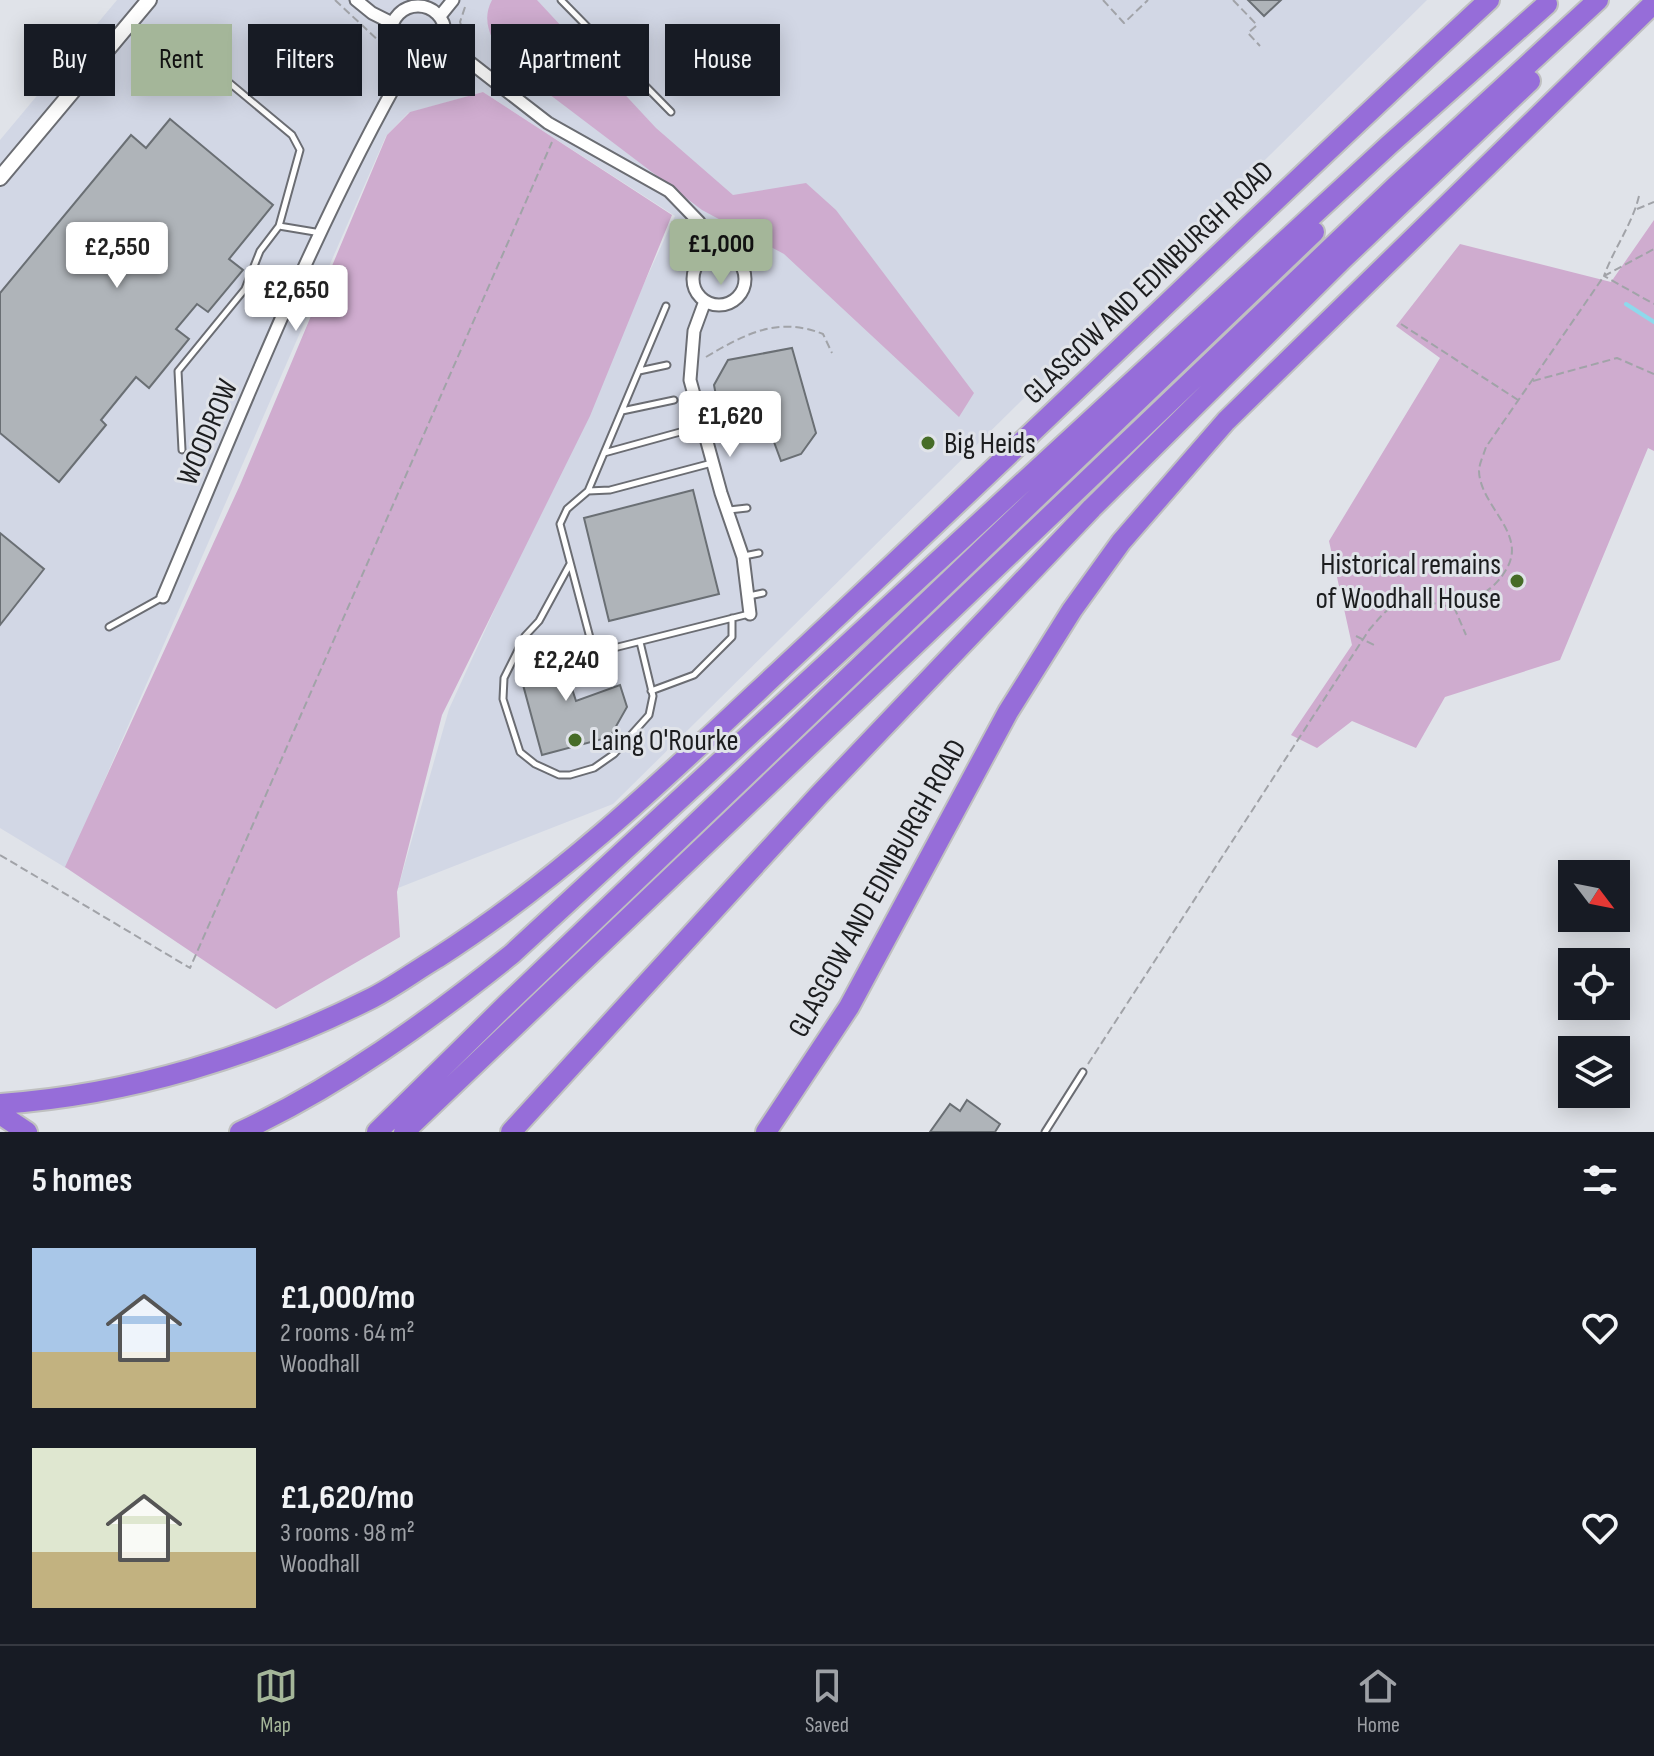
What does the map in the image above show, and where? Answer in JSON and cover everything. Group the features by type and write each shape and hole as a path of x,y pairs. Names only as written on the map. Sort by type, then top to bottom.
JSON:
{"highway":[{"name":"GLASGOW AND EDINBURGH ROAD","path":"0,1104 161,1079 250,1050 374,998 470,937 570,862 674,769 1015,451 1489,0"},
{"path":"404,1132 1396,186 1598,0"},
{"path":"511,1132 818,796 1092,508 1343,259 1613,0"},
{"path":"377,1132 518,993 1397,152 1549,2"},
{"path":"240,1132 276,1115 386,1049 466,991 538,930 1379,154 1549,2"},
{"name":"GLASGOW AND EDINBURGH ROAD","path":"766,1132 849,1007 1008,712 1072,610 1121,542 1226,421 1654,3"},
{"path":"538,930 570,913 824,687 870,658"},
{"path":"0,1114 27,1132"}],"street":[{"path":"0,178 149,0"},
{"path":"356,0 392,23 401,12 417,6 426,7 440,16 443,24"},
{"path":"440,16 453,0"},
{"path":"475,66 558,128 669,191 699,222 711,254"},
{"name":"WOODROW","path":"163,597 322,233 360,149 389,96"},
{"path":"711,254 728,255 742,267 745,281 741,292 730,302 716,305 705,301 696,292 694,274 701,260 711,254"},
{"path":"705,301 694,331 690,380 743,557 750,614"}],"lane":[{"path":"561,0 671,112"},
{"path":"182,450 178,371 245,289 260,251 279,226 300,150 292,135 232,85"},
{"path":"0,168 17,158"},
{"path":"279,226 322,233"},
{"path":"666,306 588,491 567,509 560,524 594,653 750,614"},
{"path":"638,372 667,365"},
{"path":"621,412 674,400"},
{"path":"604,453 704,430 720,431"},
{"path":"588,491 610,490 713,463"},
{"path":"727,510 747,508"},
{"path":"743,557 759,553"},
{"path":"570,564 539,621 525,636 504,678 503,699 520,752 535,764 559,775 594,768 614,754 649,715 651,691 640,642"},
{"path":"748,596 763,593"},
{"name":"WOODROW","path":"109,627 163,597"},
{"path":"651,691 694,675 732,637 732,618"},
{"path":"1045,1132 1083,1072"}],"path":[{"path":"335,0 378,40"},
{"path":"1103,0 1124,23 1148,0"},
{"path":"1233,0 1257,25 1248,33 1260,46"},
{"path":"0,855 190,968 558,128"},
{"path":"1083,1072 1388,608 1402,599 1420,598 1454,607 1479,597 1501,580 1512,560 1512,541 1485,491 1479,471 1486,447 1604,276 1636,209 1639,196"},
{"path":"1636,209 1654,202"},
{"path":"1604,276 1654,249"},
{"path":"1604,276 1654,304"},
{"path":"1401,324 1519,400"},
{"path":"691,366 746,333 800,325 823,334 832,353"},
{"path":"1532,381 1617,358 1654,374"},
{"path":"1454,607 1466,635"},
{"path":"1356,636 1374,645"}],"shaded area":[{"path":"117,0 1427,0 613,804 398,888 449,709 675,216 483,92 475,94 475,24 378,24 378,96 469,96 408,113 386,136 66,868 0,828 0,140 37,96 115,96 115,24 97,24"},
{"path":"492,0 537,0 559,24 491,24 491,34 487,16"},
{"path":"483,92 672,215 590,416 442,715 397,892 400,937 276,1009 65,867 240,485 387,135 410,112"},
{"path":"552,96 626,96 656,128 733,195 806,183 836,210 974,393 959,417 784,254 702,210"},
{"path":"1654,220 1654,451 1648,448 1560,660 1445,697 1416,748 1352,721 1317,748 1291,735 1352,645 1329,541 1440,358 1396,326 1460,244 1611,282"}],"building":[{"path":"1248,0 1281,0 1264,16"},
{"path":"170,119 273,205 229,259 243,270 208,312 197,304 176,329 189,339 149,388 136,377 101,420 106,425 59,482 0,433 0,293 131,135 146,148"},
{"path":"792,348 816,433 801,454 781,461 760,404 719,412 714,385 728,360"},
{"path":"693,490 719,594 609,621 584,518"},
{"path":"0,533 44,569 0,625"},
{"path":"557,642 576,701 620,685 627,707 610,737 542,755 519,670 531,646"},
{"path":"967,1100 1000,1124 995,1132 930,1132 950,1104 960,1111"}],"waterway":[{"path":"1626,304 1654,322"}],"place":[{"name":"Big Heids","path":"928,443"},
{"name":"Historical remains of Woodhall House","path":"1517,581"},
{"name":"Laing O'Rourke","path":"575,740"}]}
